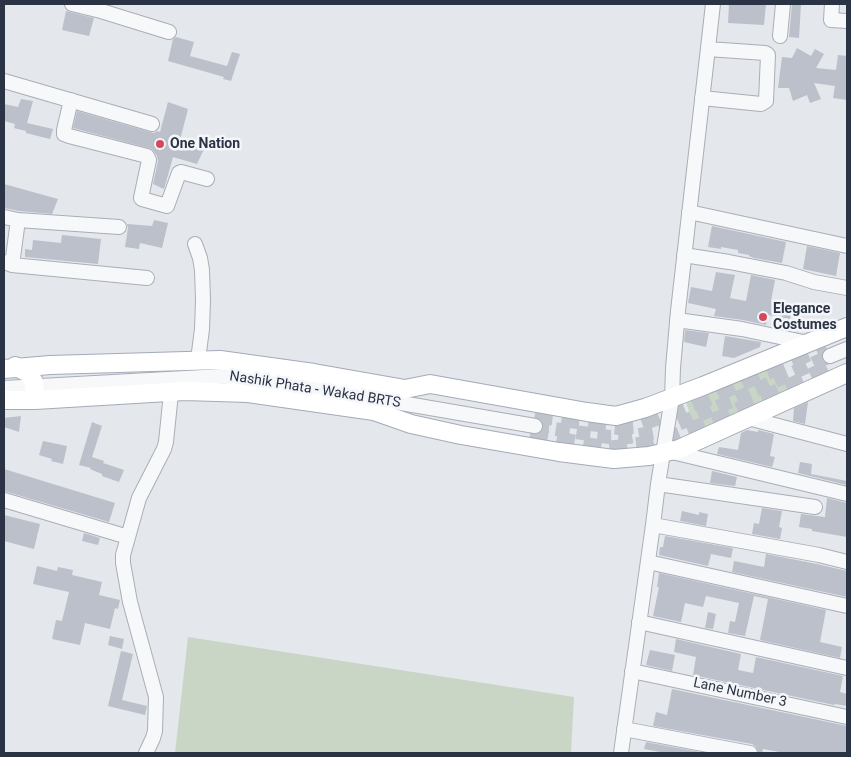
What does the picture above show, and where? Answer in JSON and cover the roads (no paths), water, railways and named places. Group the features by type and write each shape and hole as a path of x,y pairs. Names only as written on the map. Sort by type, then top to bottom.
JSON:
{"main road":[{"path":"406,389 430,384 616,416 672,398 847,326"},
{"path":"374,411 424,428 559,452 614,459 649,456 679,448 748,418 837,361 847,336"},
{"path":"4,360 12,369 28,373 34,382 35,393"},
{"path":"12,369 50,365 220,360 314,373 406,389 533,425"},
{"path":"4,400 35,393 171,393 193,391 248,393 474,425 533,425"}],"street":[{"path":"72,4 169,32"},
{"path":"620,753 658,484 666,452 677,320 713,4"},
{"path":"780,36 784,4"},
{"path":"832,4 831,20 847,21"},
{"path":"702,98 761,104 766,101 768,55 766,52 708,49"},
{"path":"4,81 152,124"},
{"path":"70,100 64,134 147,156 149,160 140,198 167,206 179,173 207,179"},
{"path":"689,212 847,246"},
{"path":"120,227 11,218 8,263 147,278"},
{"path":"195,244 202,270 203,300 198,360"},
{"path":"684,255 729,262 847,288"},
{"path":"677,320 742,328 808,343"},
{"path":"837,361 847,349"},
{"name":"Nashik Phata - Wakad BRTS","path":"4,388 35,393 222,376 308,387 533,425"},
{"path":"146,753 155,731 156,697 130,602 122,563 139,498 164,449 171,393"},
{"path":"748,418 847,444"},
{"path":"666,452 847,494"},
{"path":"658,484 815,507"},
{"path":"4,500 128,537"},
{"path":"653,525 819,555 847,562"},
{"path":"648,562 847,606"},
{"path":"640,622 847,668"},
{"name":"Lane Number 3","path":"632,670 847,717"},
{"path":"624,729 750,753"}],"tunnel":[{"path":"535,414 619,426 634,425 708,397 825,345"},
{"path":"535,426 609,437 629,437 662,431 830,356"},
{"path":"530,435 607,450 648,445 676,437 723,418 833,367"}],"place":[{"name":"One Nation","path":"160,144"},
{"name":"Elegance Costumes","path":"763,317"}]}
